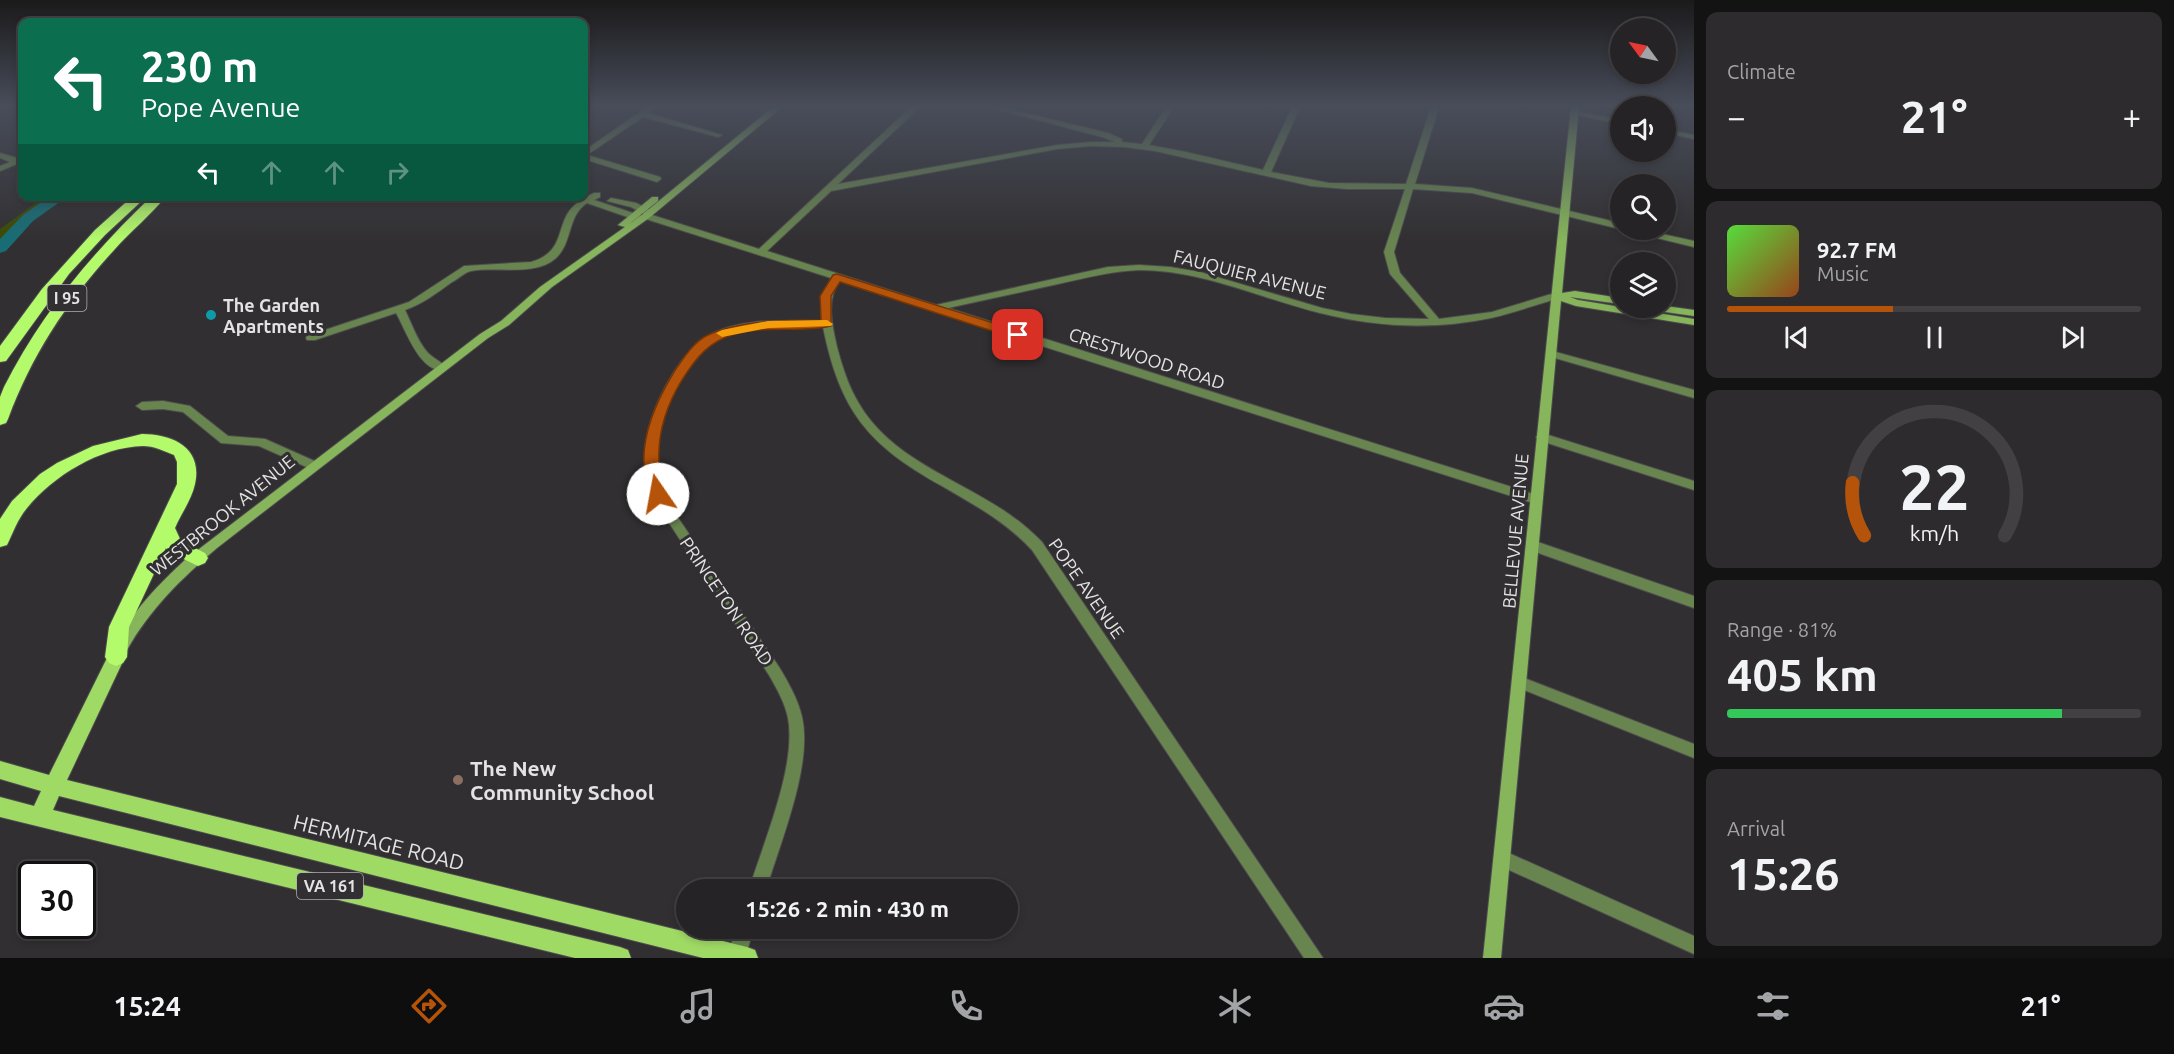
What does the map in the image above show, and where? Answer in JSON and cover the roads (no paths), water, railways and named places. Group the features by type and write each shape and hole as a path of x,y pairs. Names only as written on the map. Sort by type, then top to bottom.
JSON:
{"highway":[{"name":"I 95","path":"0,357 41,297 75,258 136,201"},
{"name":"I 95","path":"0,419 22,368 58,310 104,253 155,201"},
{"path":"0,540 6,523 29,493 48,477 97,450 145,440 181,451 186,462 186,484 120,627 116,657"},
{"path":"166,529 174,546 198,558"}],"main road":[{"name":"WESTBROOK AVENUE","path":"39,817 116,657"},
{"name":"HERMITAGE ROAD","path":"8,772 55,786 740,957"},
{"name":"VA 161","path":"8,809 468,919 620,958"}],"street":[{"name":"WESTBROOK AVENUE","path":"116,657 137,618 165,587 198,558 442,368 505,323 548,286 721,152"},
{"path":"760,253 867,152"},
{"path":"827,189 1031,152"},
{"path":"1174,152 1319,184 1363,188 1410,186 1472,190 1610,224"},
{"path":"1266,173 1276,152"},
{"path":"1421,152 1389,252 1395,274 1436,321"},
{"name":"BELLEVUE AVENUE","path":"1492,958 1571,152"},
{"path":"0,155 18,160"},
{"path":"588,157 657,179"},
{"path":"0,169 18,162"},
{"path":"588,196 598,196 642,212"},
{"path":"588,197 632,216 642,212"},
{"path":"310,338 399,309 426,296 467,268 532,265 543,261 561,246 573,211 581,201"},
{"name":"CRESTWOOD ROAD","path":"642,212 760,253 1536,499"},
{"name":"WESTBROOK AVENUE","path":"585,258 632,216"},
{"path":"1676,240 1694,244"},
{"name":"FAUQUIER AVENUE","path":"936,309 1108,270 1154,268 1192,274 1351,317 1397,322 1490,316 1533,300 1575,294 1610,299"},
{"name":"POPE AVENUE","path":"837,277 825,296 827,324 838,374 846,394 871,429 896,452 919,468 996,510 1027,535 1042,553 1314,958"},
{"name":"FAUQUIER AVENUE","path":"1557,296 1576,303 1694,322"},
{"path":"973,321 972,309 975,300"},
{"path":"399,309 423,357 442,368"},
{"path":"1676,310 1694,313"},
{"name":"PRINCETON ROAD","path":"760,879 795,762 796,721 792,705 767,660 658,494 651,474 651,449 655,424 663,400 691,355 710,339 734,330 768,324 827,324"},
{"path":"1552,354 1694,394"},
{"path":"142,406 163,405 186,409 225,440 261,442 315,466"},
{"path":"1542,437 1694,486"},
{"path":"1532,546 1694,602"},
{"path":"1519,682 1694,751"},
{"path":"1502,858 1694,945"},
{"path":"740,957 743,939"}],"waterway":[{"path":"0,248 28,218 54,201"}],"place":[{"name":"The Garden Apartments","path":"211,315"},
{"name":"The New Community School","path":"458,780"}]}
